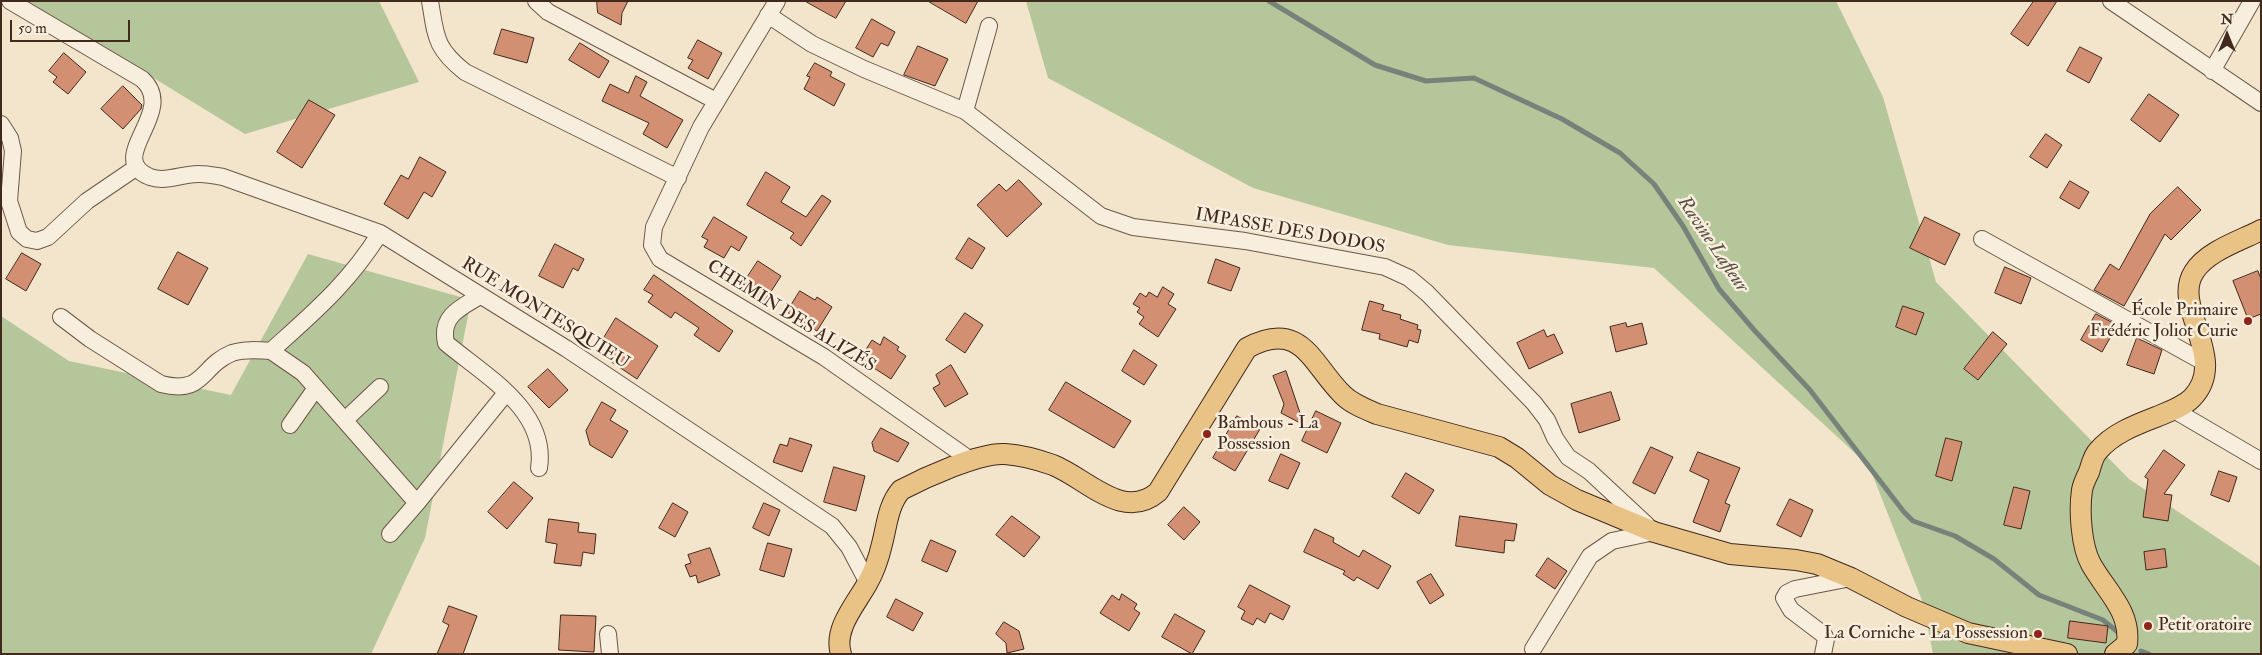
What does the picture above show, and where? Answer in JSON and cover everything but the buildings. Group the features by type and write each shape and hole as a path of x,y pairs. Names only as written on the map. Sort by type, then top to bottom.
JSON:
{"main road":[{"path":"2120,653 2127,644 2127,625 2120,607 2090,562 2080,525 2082,488 2097,452 2132,426 2174,410 2192,398 2202,382 2205,363 2204,349 2189,298 2188,283 2195,270 2213,255 2261,230"},
{"path":"842,654 841,637 846,618 868,583 882,545 894,499 902,490 917,482 986,456 1004,454 1053,466 1118,501 1139,503 1150,499 1158,492 1247,348 1268,339 1302,345 1343,394 1358,406 1377,414 1499,447 1517,458 1550,484 1577,500 1654,532 1730,554 1796,560 1817,564 1851,578 1906,607 1968,633 2068,654"}],"street":[{"path":"1,124 10,138 13,151 9,201 19,232 27,239 37,240 48,237 87,201 143,172 134,158 135,148 154,105 150,86 142,79 10,1"},
{"path":"430,1 440,48 449,59 465,72 678,178"},
{"path":"536,1 548,12 716,101"},
{"name":"CHEMIN DES ALIZÉS","path":"777,1 716,101 654,227 652,244 660,259 824,357 972,461"},
{"path":"2111,1 2261,103"},
{"path":"2212,70 2252,1"},
{"name":"IMPASSE DES DODOS","path":"768,16 829,52 965,111 1101,216 1133,227 1245,241 1385,267 1409,278 1534,403 1547,420 1555,438 1568,457 1589,472 1654,532"},
{"path":"965,111 990,26"},
{"name":"RUE MONTESQUIEU","path":"143,172 163,179 200,174 223,177 380,233 567,349 832,526 849,547 868,583"},
{"path":"270,351 336,293 361,264 380,233"},
{"path":"1982,239 2205,363"},
{"path":"480,296 454,311 444,327 446,343 506,393 530,418 541,446 539,468"},
{"path":"61,318 161,384 171,386 182,387 192,384 231,354 243,350 270,351 302,373 417,503"},
{"path":"345,420 380,387"},
{"path":"290,425 316,388"},
{"path":"390,534 506,393"},
{"path":"2174,410 2261,461"},
{"path":"1533,649 1590,556 1612,541 1654,532"},
{"path":"1823,654 1826,639 1824,635 1791,610 1784,598 1787,592 1795,588 1851,578"},
{"path":"608,634 610,654"}],"green space":[{"path":"28,1 379,1 419,82 245,134"},
{"path":"1026,1 1836,1 1883,97 1936,282 2129,479 2261,567 2261,654 1933,654 1923,603 1869,466 1654,268 1448,245 1253,188 1048,78"},
{"path":"308,254 471,300 425,538 371,654 1,654 1,316 69,361 231,395"}],"waterway":[{"name":"Ravine Lafleur","path":"1269,1 1375,65 1426,81 1474,78 1562,119 1620,153 1654,184 1683,226 1719,289 1810,390 1904,512 1913,521 1955,536 1994,559 2039,595 2103,620 2119,633"},
{"name":"Ravine Lafleur","path":"2141,651 2149,654"}],"place":[{"name":"École Primaire Frédéric Joliot Curie","path":"2248,321"},
{"name":"Bambous - La Possession","path":"1207,434"},
{"name":"Petit oratoire","path":"2148,626"},
{"name":"La Corniche - La Possession","path":"2038,634"}]}
